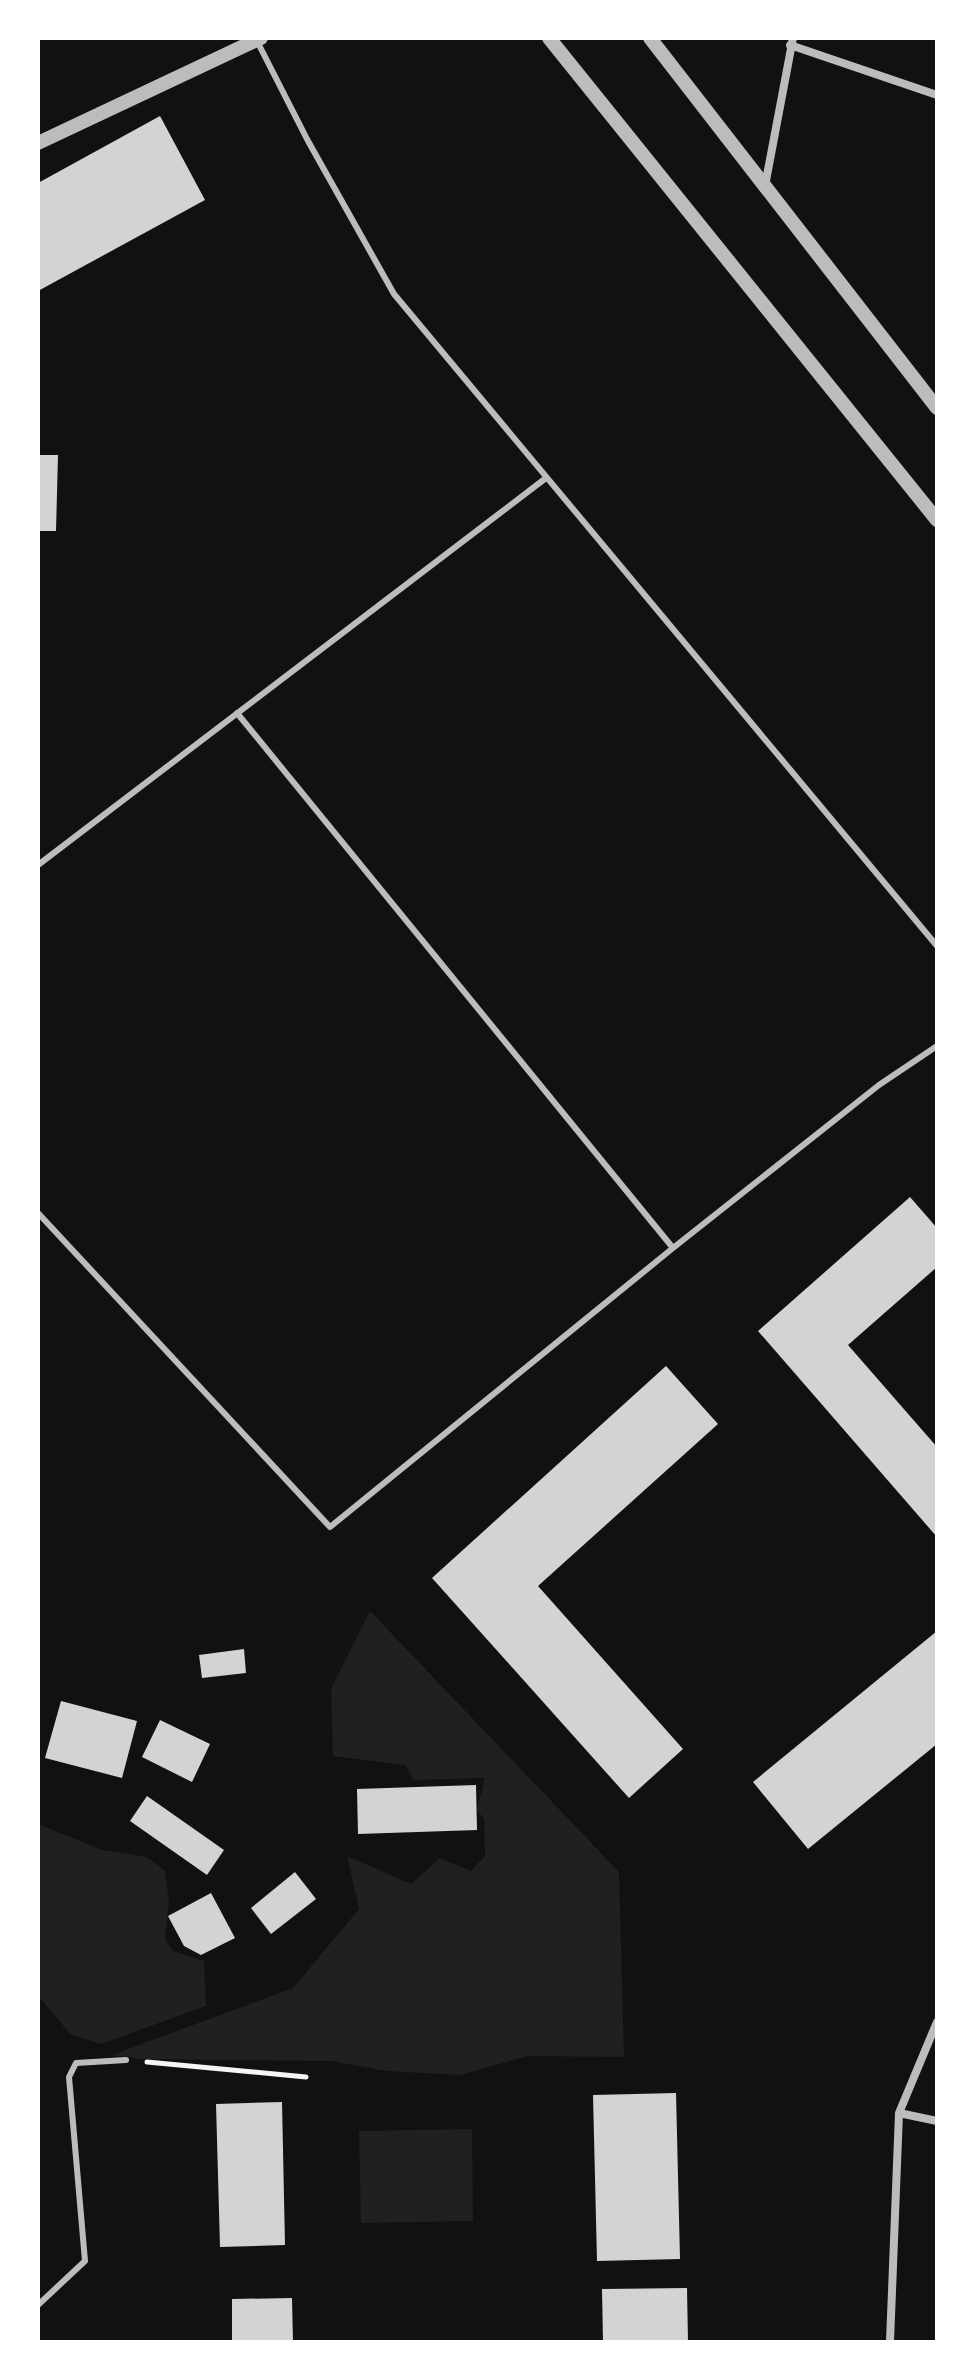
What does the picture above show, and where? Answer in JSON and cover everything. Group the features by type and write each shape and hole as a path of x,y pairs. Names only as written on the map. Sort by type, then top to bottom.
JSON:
{"street":[{"path":"549,38 937,520"},
{"path":"650,38 937,408"},
{"path":"38,143 259,39"},
{"path":"765,187 792,42 937,95"},
{"path":"890,2342 899,2113 937,2022"},
{"path":"899,2113 937,2121"}],"lane":[{"path":"259,39 308,141 394,294 937,946"},
{"path":"38,865 546,478"},
{"path":"237,713 673,1248"},
{"path":"38,1213 330,1527 673,1248 879,1085 937,1046"},
{"path":"38,2305 85,2261 69,2077 76,2063 126,2060"}],"path":[{"path":"126,2060 306,2077"}],"shaded area":[{"path":"370,1611 619,1872 624,2057 528,2056 460,2075 386,2071 331,2061 141,2059 112,2055 293,1988 359,1909 347,1856 411,1884 440,1858 471,1871 485,1856 484,1819 477,1810 485,1778 413,1780 406,1765 333,1756 331,1689"},
{"path":"38,1824 102,1850 147,1857 165,1871 169,1901 165,1939 173,1951 204,1961 206,2006 101,2044 70,2034 38,1999"},
{"path":"472,2129 473,2221 361,2223 359,2131"}],"building":[{"path":"160,116 205,200 38,291 38,183"},
{"path":"38,455 58,455 56,531 38,531"},
{"path":"910,1197 937,1228 937,1267 848,1345 937,1447 937,1537 758,1331"},
{"path":"666,1366 718,1424 538,1586 683,1749 629,1798 432,1578"},
{"path":"937,1631 937,1744 808,1849 753,1782"},
{"path":"244,1649 246,1673 202,1678 199,1655"},
{"path":"61,1701 137,1721 122,1778 45,1758"},
{"path":"160,1720 210,1744 192,1782 142,1757"},
{"path":"476,1785 477,1830 358,1834 357,1789"},
{"path":"147,1796 224,1850 207,1875 130,1821"},
{"path":"295,1872 316,1899 271,1934 251,1908"},
{"path":"211,1893 235,1938 201,1955 184,1946 168,1916"},
{"path":"676,2093 680,2259 597,2261 593,2095"},
{"path":"282,2102 285,2245 220,2247 216,2104"},
{"path":"687,2288 688,2342 603,2342 602,2289"},
{"path":"292,2298 293,2342 232,2342 232,2299"}]}
